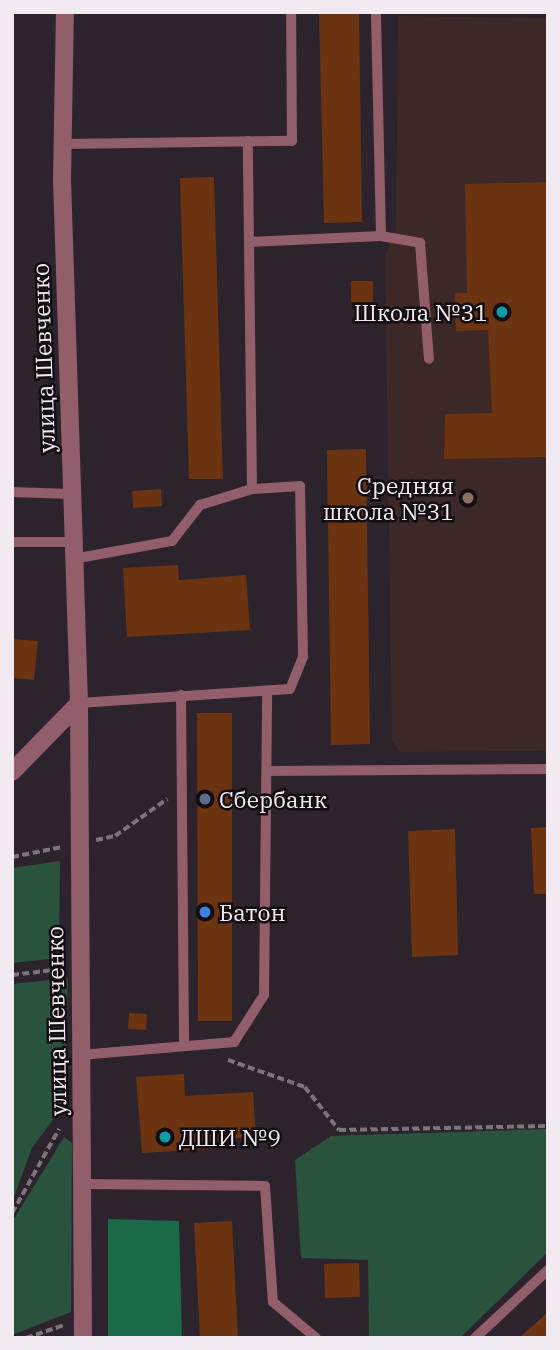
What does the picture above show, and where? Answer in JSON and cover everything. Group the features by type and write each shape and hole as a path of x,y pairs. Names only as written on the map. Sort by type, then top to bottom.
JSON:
{"street":[{"name":"улица Шевченко","path":"65,12 63,144 79,703 83,1329"},
{"path":"12,772 79,703"}],"lane":[{"path":"63,144 292,141 291,12"},
{"path":"376,12 380,236"},
{"path":"248,141 252,489"},
{"path":"249,242 380,236 420,243 429,359"},
{"path":"12,542 73,550 172,541 200,505 252,489 300,486 303,657 290,689 79,703"},
{"path":"12,492 71,494"},
{"path":"80,1055 184,1044 233,1042 264,995 267,691"},
{"path":"181,695 184,1044"},
{"path":"268,771 548,769"},
{"path":"84,1184 265,1186 273,1302 316,1338"},
{"path":"475,1338 548,1270"}],"path":[{"path":"12,857 115,836 183,789"},
{"path":"12,975 80,967"},
{"path":"218,1061 232,1060 305,1087 339,1129 548,1126"},
{"path":"12,1213 59,1129"},
{"path":"26,1338 49,1329 83,1329"},
{"path":"48,1338 49,1329"}],"shaded area":[{"name":"Средняя школа №31","path":"398,16 548,18 548,751 400,752 392,741 385,256 396,230"}],"green space":[{"path":"60,861 59,958 12,963 12,868"},
{"path":"68,978 66,1102 32,1148 14,1197 12,984"},
{"path":"548,1129 548,1252 460,1338 369,1338 368,1260 301,1258 295,1160 331,1136"},
{"path":"64,1137 72,1143 71,1312 12,1335 12,1222"},
{"path":"108,1219 179,1221 182,1338 108,1338"}],"building":[{"path":"319,12 359,12 362,222 324,223"},
{"path":"214,177 223,479 189,479 180,178"},
{"name":"Школа №31","path":"548,182 548,457 444,459 445,414 492,413 488,330 456,331 455,293 467,293 465,184"},
{"path":"351,281 373,281 373,302 351,302"},
{"path":"366,449 370,744 331,745 327,450"},
{"path":"161,489 162,506 133,508 132,491"},
{"path":"178,565 179,580 246,575 250,630 127,637 123,568"},
{"path":"12,639 38,641 34,680 12,678"},
{"path":"197,713 232,713 232,1021 198,1021"},
{"path":"548,827 548,894 534,894 531,828"},
{"path":"455,829 458,955 412,957 408,831"},
{"path":"129,1013 147,1014 146,1030 128,1029"},
{"path":"184,1074 185,1096 253,1092 256,1137 224,1139 225,1148 142,1153 136,1077"},
{"path":"232,1221 238,1338 200,1338 194,1223"},
{"path":"359,1263 360,1297 325,1298 324,1264"},
{"path":"548,1312 548,1338 519,1338"}],"place":[{"name":"Школа №31","path":"502,312"},
{"name":"Средняя школа №31","path":"468,498"},
{"name":"Сбербанк","path":"205,799"},
{"name":"Батон","path":"205,912"},
{"name":"ДШИ №9","path":"165,1137"}]}
